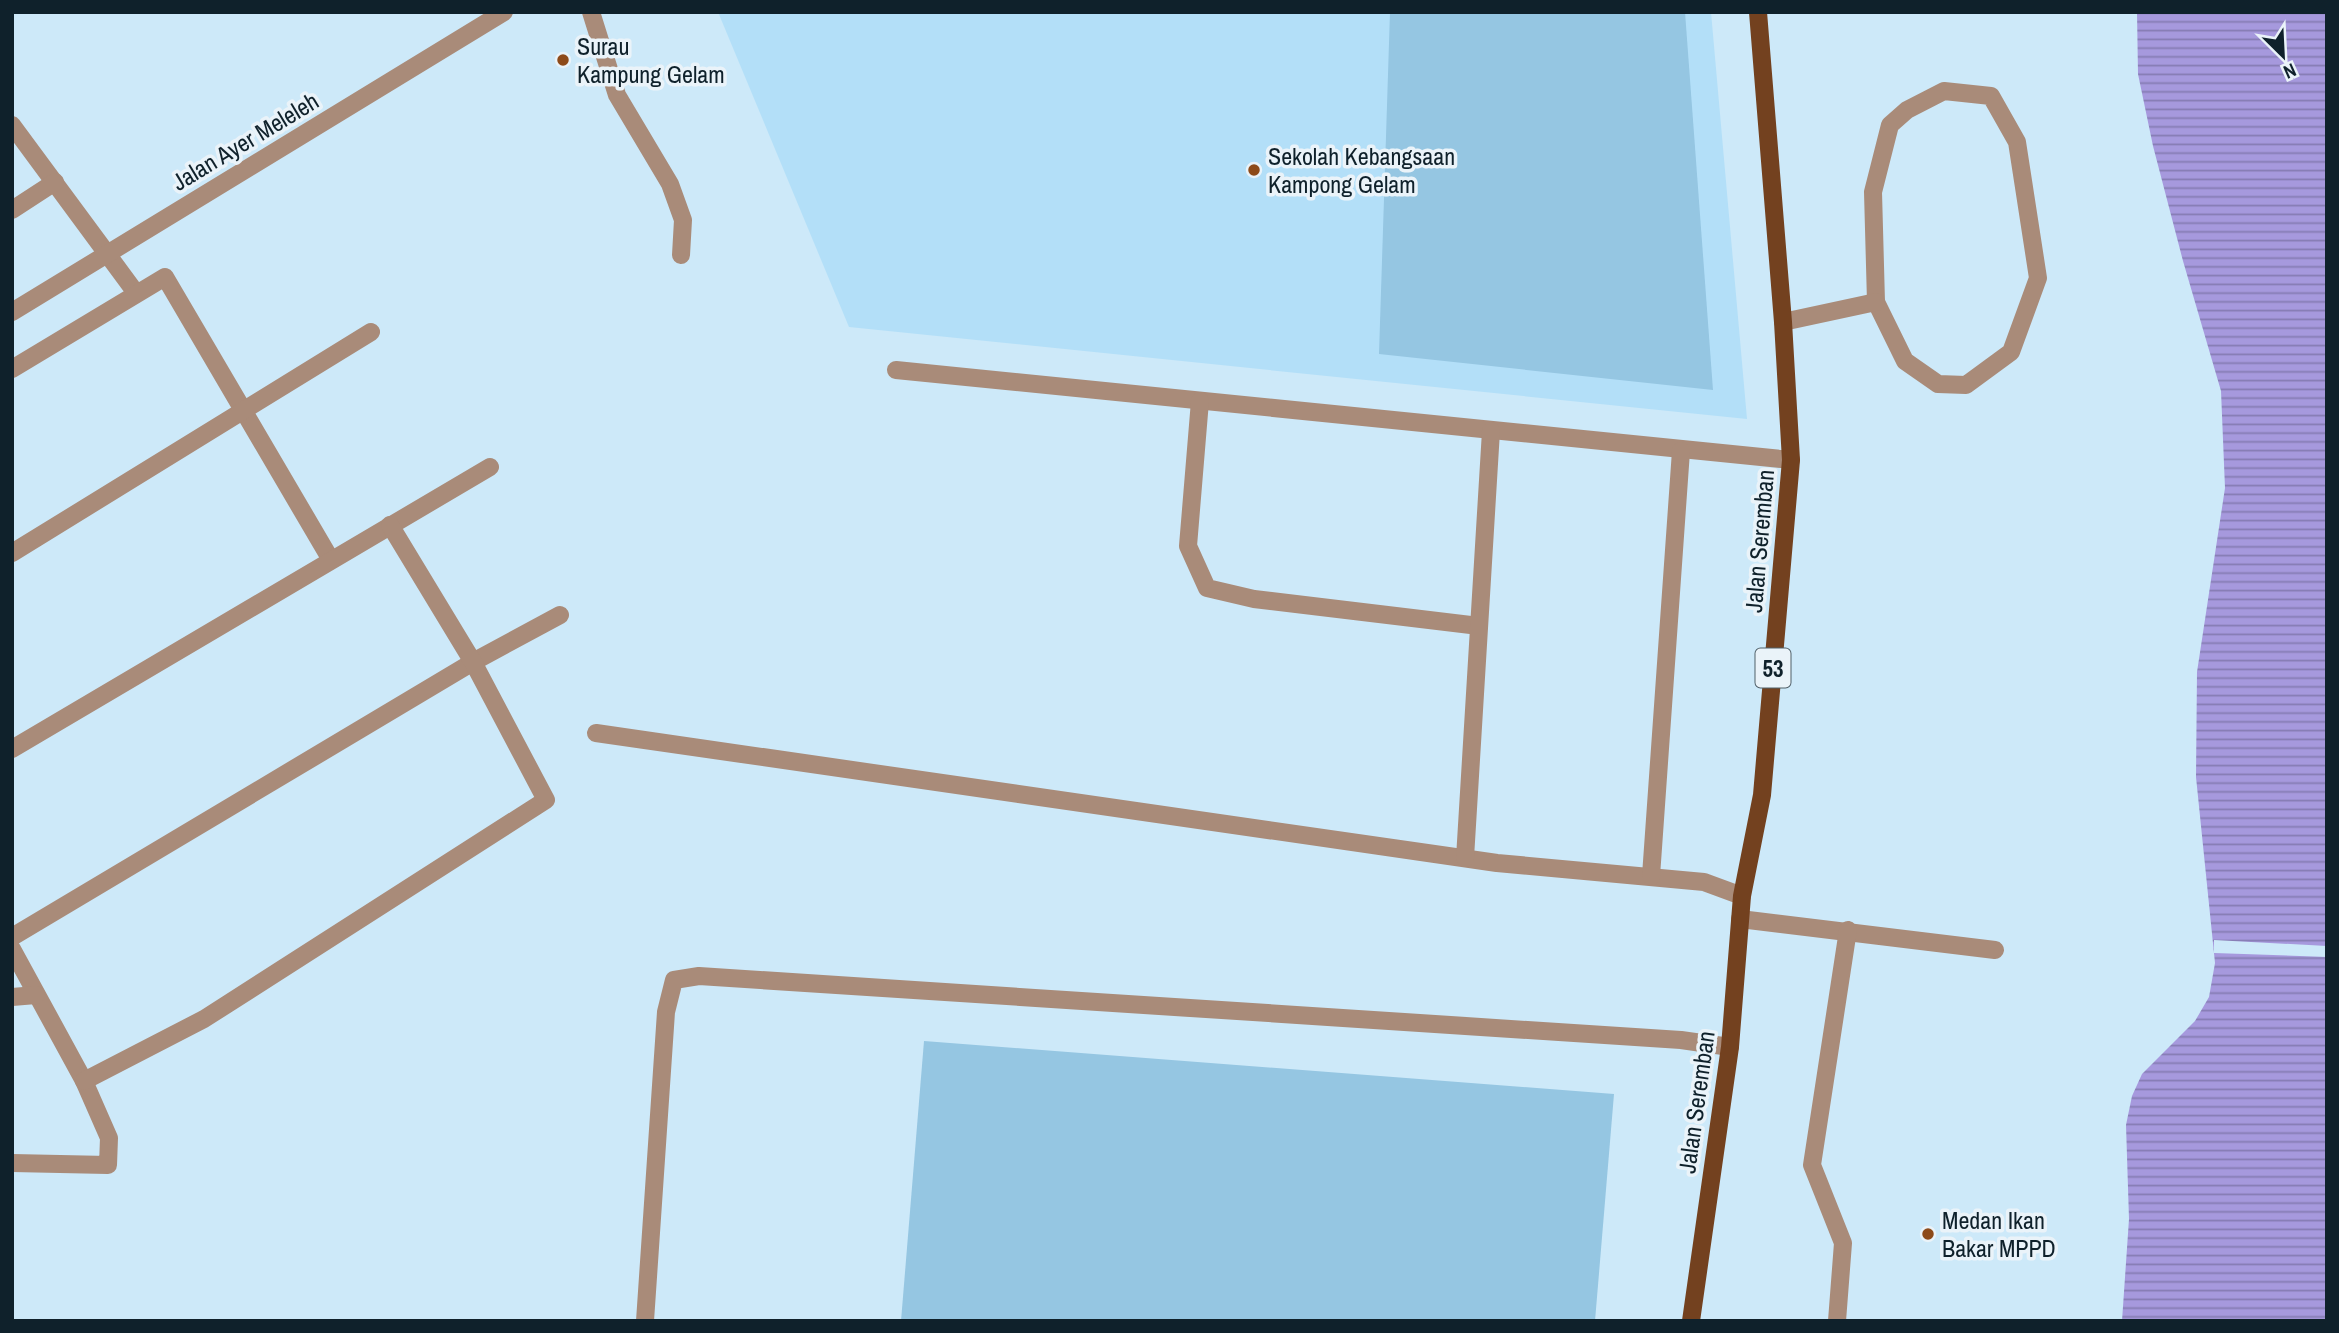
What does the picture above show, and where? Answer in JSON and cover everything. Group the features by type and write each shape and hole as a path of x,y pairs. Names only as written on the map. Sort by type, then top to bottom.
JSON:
{"main road":[{"name":"Jalan Seremban","path":"1691,1321 1730,1047 1742,896 1762,795 1791,460 1783,322 1758,12"}],"street":[{"name":"Jalan Ayer Meleleh","path":"12,312 504,12"},
{"path":"591,12 617,95 670,184 683,220 681,256"},
{"path":"1944,91 1991,96 2017,142 2038,278 2011,352 1966,385 1938,384 1905,361 1876,302 1872,192 1890,125 1907,110 1944,91"},
{"path":"12,125 136,293"},
{"path":"12,210 55,181"},
{"path":"12,369 165,277 331,560"},
{"path":"1783,322 1876,302"},
{"path":"12,553 370,332"},
{"path":"895,370 1491,432 1791,460"},
{"path":"1200,401 1188,545 1208,588 1254,600 1479,626"},
{"path":"1465,858 1491,432"},
{"path":"1651,876 1681,451"},
{"path":"12,749 490,467"},
{"path":"84,1081 204,1019 546,800 473,662 390,525"},
{"path":"12,937 473,662 561,615"},
{"path":"596,733 1465,858 1704,882 1742,896"},
{"path":"1740,919 1848,930 1995,950"},
{"path":"1836,1321 1843,1243 1812,1165 1848,930"},
{"path":"12,949 84,1081 109,1138 108,1165 12,1163"},
{"path":"645,1321 666,1012 674,981 699,976 1681,1040 1730,1047"},
{"path":"12,997 36,995"}],"shaded area":[{"name":"Sekolah Kebangsaan Kampong Gelam","path":"718,12 1711,12 1747,419 849,327"},
{"path":"1390,12 1685,12 1713,390 1379,354"},
{"path":"2137,12 2327,12 2327,1321 2122,1321 2129,1219 2126,1125 2132,1096 2142,1074 2195,1021 2209,997 2215,963 2196,777 2197,672 2225,488 2221,391 2153,146 2138,74"},
{"path":"924,1041 1614,1094 1595,1321 901,1321"}],"pier":[{"path":"2214,940 2327,946 2327,957 2214,953"}],"place":[{"name":"Surau Kampung Gelam","path":"563,60"},
{"name":"Sekolah Kebangsaan Kampong Gelam","path":"1254,170"},
{"name":"Medan Ikan Bakar MPPD","path":"1928,1234"}]}
